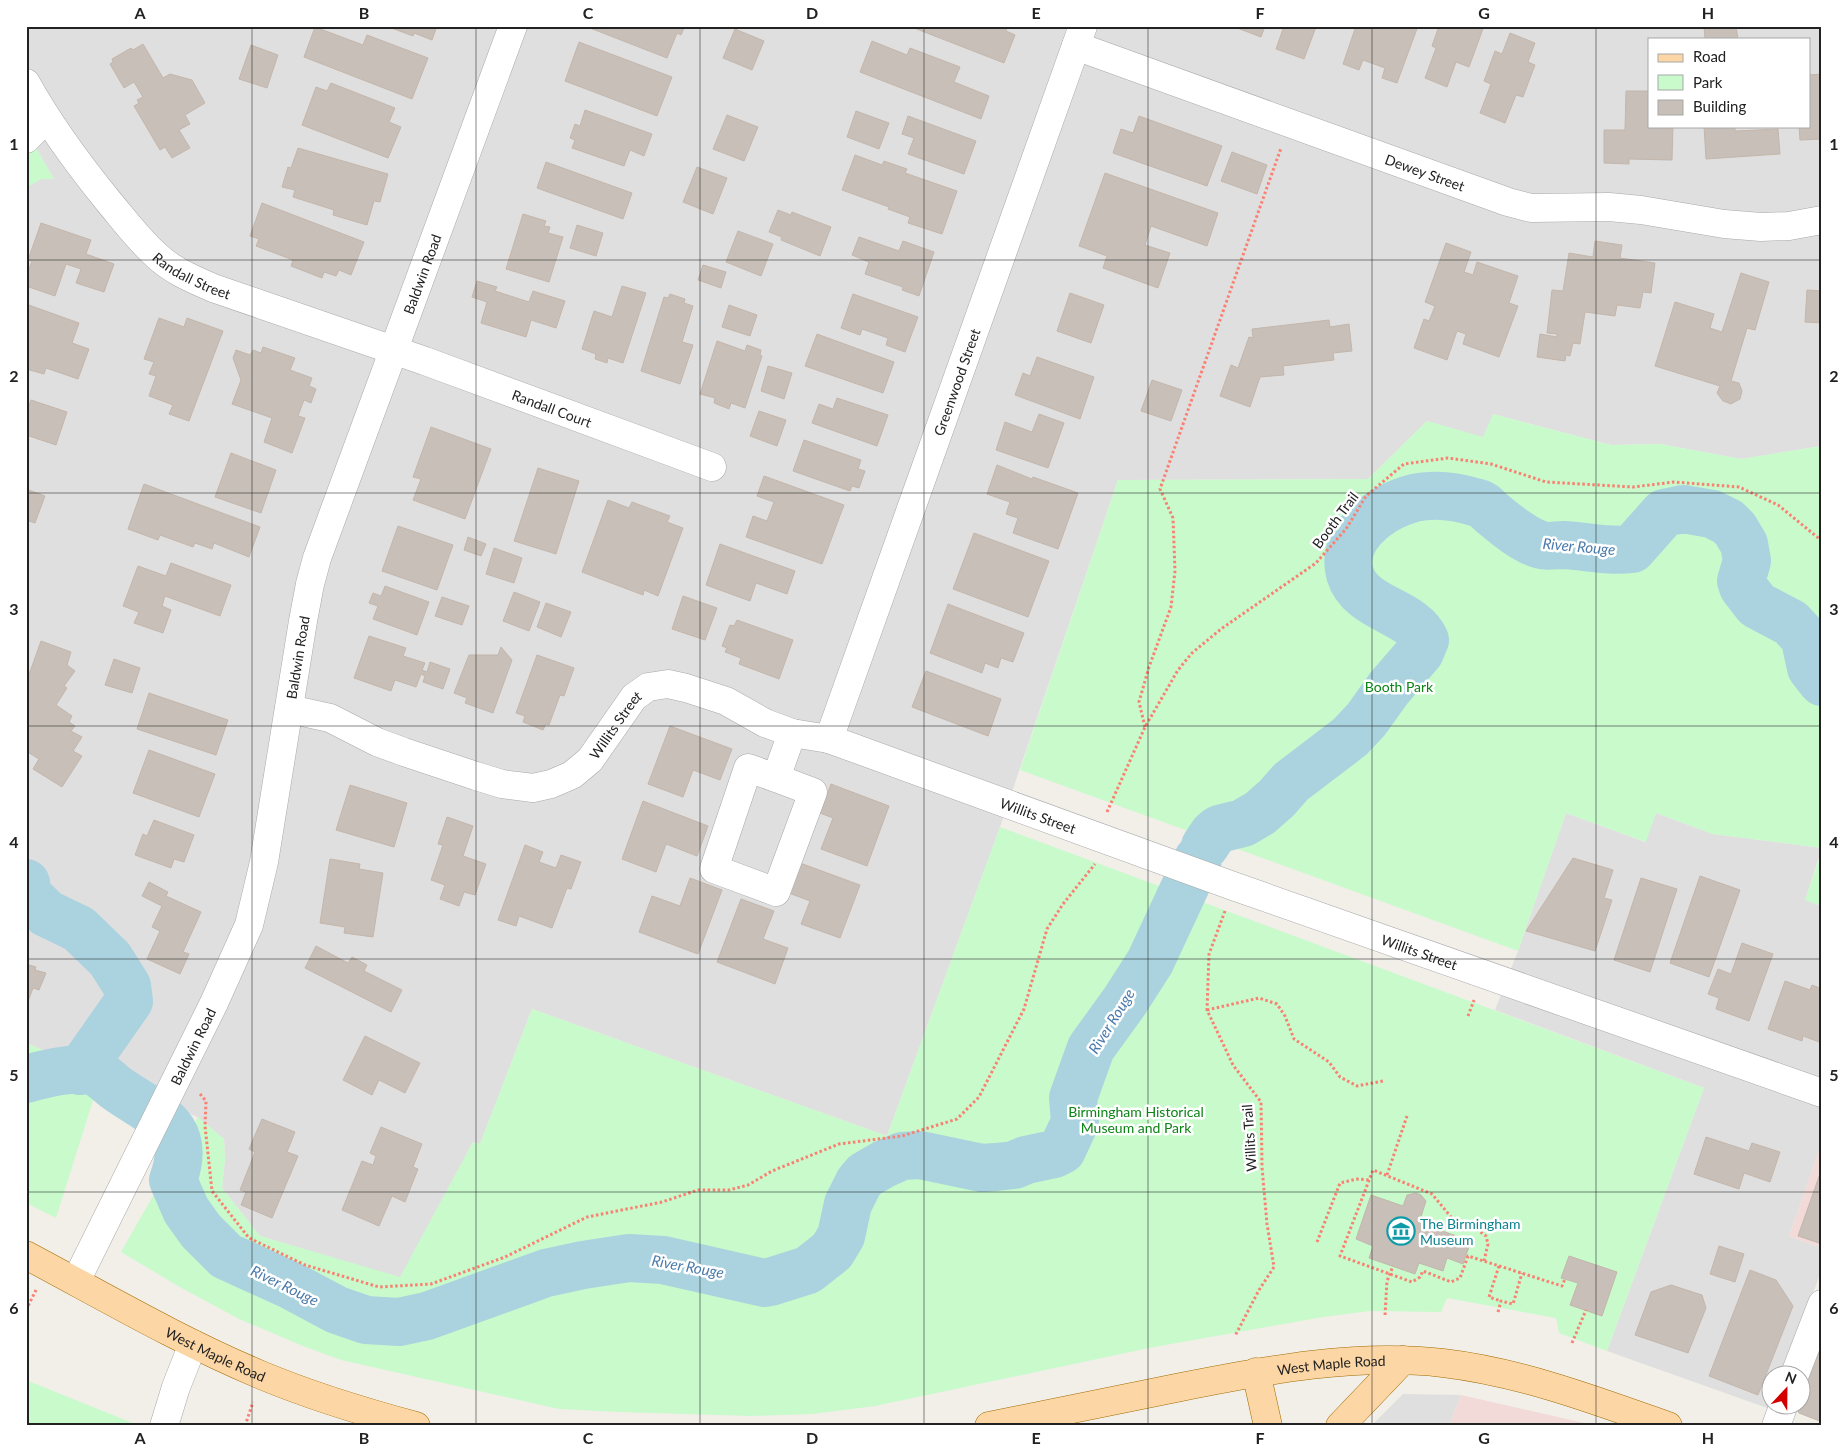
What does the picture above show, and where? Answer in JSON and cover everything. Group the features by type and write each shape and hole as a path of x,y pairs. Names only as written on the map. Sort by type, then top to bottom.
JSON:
{"main road":[{"name":"West Maple Road","path":"26,1255 193,1344 261,1375 372,1414 416,1426"},
{"name":"West Maple Road","path":"989,1426 1256,1372 1314,1365 1403,1360 1443,1363 1513,1376 1590,1399 1668,1426"},
{"path":"1340,1426 1403,1360"},
{"path":"1256,1372 1268,1426"}],"street":[{"name":"Baldwin Road","path":"76,1281 138,1154 187,1081 214,1003 249,925 264,862 302,621 317,558 513,26"},
{"name":"Dewey Street","path":"1079,36 1499,199 1523,206 1552,209 1617,208 1641,210 1724,224 1761,227 1789,226 1822,220"},
{"name":"Greenwood Street","path":"829,739 1079,36"},
{"name":"Randall Street","path":"26,83 46,119 77,161 137,236 170,266 188,277 213,288 394,350"},
{"path":"26,139 46,119"},
{"name":"Randall Court","path":"394,350 712,467"},
{"name":"Willits Street","path":"289,709 330,718 377,742 467,773 502,784 533,788 551,784 572,775 590,760 634,697 648,687 668,684 686,688 726,702 765,723 792,733 829,739 1232,886 1822,1094"},
{"path":"776,778 792,733"},
{"path":"748,768 776,778 813,792 776,892 714,869 748,768"},
{"path":"1799,1364 1822,1304"},
{"path":"164,1426 176,1387 193,1344"},
{"path":"1776,1426 1780,1414"}],"path":[{"path":"1145,727 1139,702 1149,667 1171,607 1175,571 1173,518 1160,489 1282,146"},
{"name":"Booth Trail","path":"187,1081 206,1101 205,1126 212,1191 249,1238 305,1265 379,1287 431,1284 505,1257 587,1218 662,1202 698,1190 729,1190 748,1185 772,1171 839,1144 902,1136 957,1119 980,1097 1024,1009 1047,929 1063,904 1095,865 1099,836 1107,811 1145,727 1178,670 1192,653 1222,629 1316,563 1346,529 1366,496 1404,464 1448,458 1491,464 1546,482 1633,487 1674,482 1739,487 1778,506 1822,541"},
{"name":"Willits Trail","path":"1232,886 1227,906 1209,954 1207,1010 1233,1065 1260,1102 1267,1224 1274,1266 1235,1336"},
{"path":"1207,1010 1259,998 1276,1004 1285,1016 1294,1039 1330,1062 1340,1077 1357,1086 1383,1081"},
{"path":"1387,1175 1407,1116"},
{"path":"1484,1261 1488,1244 1486,1236 1474,1227 1452,1216 1432,1194 1373,1170 1340,1256 1412,1282 1420,1277 1423,1271 1451,1282 1460,1278 1468,1256 1562,1286 1565,1279"},
{"path":"1317,1242 1340,1183 1356,1179 1369,1180"},
{"path":"1385,1315 1387,1281 1392,1266"},
{"path":"1499,1266 1490,1297 1501,1301 1513,1304 1522,1273"},
{"path":"1498,1312 1501,1301"},
{"path":"1572,1343 1586,1310"},
{"path":"245,1426 253,1402"}],"shaded area":[{"path":"26,26 1822,26 1822,446 1741,459 1660,444 1611,445 1493,414 1484,438 1427,421 1368,479 1118,480 1000,827 887,1136 532,1009 480,1144 473,1142 400,1278 260,1236 222,1188 225,1159 224,1139 197,1117 26,1043 26,188 40,179 54,179 26,131"},
{"path":"1566,813 1645,842 1656,813 1713,834 1822,848 1805,900 1822,906 1822,1143 1789,1236 1822,1248 1822,1269 1787,1364 1760,1364 1760,1405 1607,1351 1704,1088 1495,1010 1518,951"},
{"path":"1822,1143 1822,1248 1789,1236"},
{"path":"1403,1394 1461,1395 1449,1426 1371,1426"},
{"path":"1461,1395 1593,1425 1596,1426 1449,1426"}],"green space":[{"path":"26,131 54,179 41,179 26,188"},
{"name":"Booth Park","path":"1493,414 1611,445 1660,444 1741,459 1822,446 1822,848 1713,834 1656,813 1646,842 1566,813 1518,951 1020,770 1118,480 1368,479 1427,421 1483,437"},
{"name":"Birmingham Historical Museum and Park","path":"1000,827 1704,1088 1607,1351 1559,1333 1556,1318 1447,1298 1441,1312 1370,1311 1323,1317 1149,1348 875,1406 812,1414 751,1416 559,1409 341,1360 239,1319 121,1252 198,1117 224,1139 225,1159 222,1188 260,1236 400,1277 473,1142 480,1144 532,1009 887,1136"},
{"path":"1822,851 1822,906 1805,900"},
{"path":"26,1043 101,1075 56,1218 26,1203"},
{"path":"26,1380 140,1426 26,1426"}],"building":[{"path":"386,26 437,26 432,40 414,33 413,36"},
{"path":"590,26 685,26 681,35 677,33 667,58 590,28"},
{"path":"909,26 1008,26 1006,31 1015,35 1004,63"},
{"path":"1232,26 1265,26 1261,37"},
{"path":"1284,26 1316,27 1304,59 1276,49"},
{"path":"1356,26 1418,26 1397,83 1382,78 1385,68 1363,60 1359,70 1343,64"},
{"path":"1439,26 1484,26 1469,67 1456,62 1447,87 1425,78 1436,48 1432,46"},
{"path":"1704,26 1736,26 1738,38 1705,38"},
{"path":"315,27 363,45 367,35 428,58 412,99 304,57"},
{"path":"735,29 764,41 752,70 723,58"},
{"path":"1510,33 1535,43 1528,62 1535,65 1523,97 1516,95 1505,123 1480,113 1491,84 1484,81 1495,51 1502,54"},
{"path":"872,41 907,55 910,48 960,67 954,82 989,96 981,119 860,72"},
{"path":"579,42 672,77 657,116 565,81"},
{"path":"143,44 163,78 170,74 192,80 205,103 185,115 190,124 179,130 190,148 172,158 165,147 160,150 134,106 139,103 137,100 143,97 134,82 124,88 110,64 113,62 112,59 131,48 133,50"},
{"path":"251,45 278,55 267,88 239,79"},
{"path":"1822,74 1822,139 1800,140 1799,128 1810,128 1810,75"},
{"path":"331,83 395,108 389,122 401,127 388,158 302,125 316,87 327,91"},
{"path":"1626,91 1648,91 1648,128 1673,128 1672,160 1629,159 1629,164 1604,163 1604,130 1625,130"},
{"path":"585,110 652,134 644,156 630,150 624,166 572,148 575,140 570,138 575,124 580,126"},
{"path":"856,111 889,123 879,149 847,137"},
{"path":"727,115 758,127 744,161 713,149"},
{"path":"908,116 976,141 964,174 908,154 914,138 902,134"},
{"path":"1139,116 1222,146 1207,186 1113,153 1121,129 1133,133"},
{"path":"1704,128 1735,128 1735,131 1778,129 1780,154 1706,159"},
{"path":"298,148 388,174 380,202 374,201 367,225 333,215 334,210 293,197 295,190 282,187 288,167 291,168"},
{"path":"1232,152 1267,165 1257,194 1221,181"},
{"path":"855,155 882,165 884,161 907,169 905,173 957,191 942,234 908,223 910,217 888,209 889,207 842,190"},
{"path":"546,162 632,193 623,219 537,188"},
{"path":"697,167 727,178 713,214 683,202"},
{"path":"1105,173 1218,213 1207,246 1151,226 1145,245 1170,253 1158,288 1103,268 1107,256 1079,246"},
{"path":"262,203 364,242 351,275 339,270 336,276 324,272 322,278 291,266 293,260 256,246 259,239 250,236"},
{"path":"778,210 791,215 792,212 831,227 820,256 781,240 782,237 769,232"},
{"path":"523,214 546,221 544,226 550,227 548,233 563,237 549,282 506,269"},
{"path":"41,223 91,240 86,254 114,264 104,292 76,283 81,269 66,264 55,296 26,286 26,277 32,261 28,260"},
{"path":"577,225 603,233 596,256 570,248"},
{"path":"738,231 773,244 761,276 726,262"},
{"path":"859,237 899,251 903,241 934,252 919,296 902,290 903,287 865,274 869,262 852,255"},
{"path":"1595,241 1622,245 1620,258 1655,263 1651,293 1643,292 1640,308 1617,305 1615,316 1585,312 1580,344 1573,343 1570,356 1566,355 1565,361 1537,357 1540,334 1557,337 1557,334 1547,333 1552,290 1563,291 1569,253 1593,257"},
{"path":"1446,243 1471,252 1464,272 1473,275 1477,262 1518,276 1509,303 1518,306 1499,357 1463,344 1466,334 1457,331 1447,360 1414,348 1424,319 1429,321 1435,306 1425,302"},
{"path":"703,265 726,272 721,288 698,280"},
{"path":"1741,273 1769,282 1755,330 1747,328 1731,381 1739,383 1742,391 1740,399 1731,404 1723,401 1717,393 1720,386 1655,366 1675,302 1714,314 1710,328 1722,332"},
{"path":"477,281 497,287 495,291 529,302 533,291 565,301 556,328 531,320 526,337 481,323 487,302 472,297"},
{"path":"622,286 646,293 623,363 608,358 607,363 595,359 596,354 582,349 594,311 612,317"},
{"path":"1807,290 1822,291 1822,323 1805,322"},
{"path":"1070,293 1104,305 1091,343 1057,331"},
{"path":"670,294 685,299 684,303 693,306 682,342 693,345 680,384 641,371 664,297 668,298"},
{"path":"853,294 918,317 905,352 886,345 888,338 862,329 860,335 841,328"},
{"path":"26,304 79,323 72,343 89,349 78,379 46,368 44,374 26,369"},
{"path":"729,305 757,315 750,336 722,327"},
{"path":"159,318 184,327 187,318 223,331 189,421 169,414 173,405 149,396 156,376 149,374 154,362 144,359"},
{"path":"1329,320 1330,327 1349,324 1352,351 1333,353 1334,360 1283,366 1284,375 1260,377 1250,407 1220,396 1231,365 1238,368 1249,337 1253,338 1252,329"},
{"path":"817,334 894,362 883,393 805,366"},
{"path":"717,341 745,351 747,345 761,350 760,355 762,356 745,408 731,403 729,409 714,403 715,398 700,394"},
{"path":"263,347 295,358 290,370 312,378 309,386 316,389 311,403 304,400 298,416 305,418 292,453 264,442 272,418 232,404 241,380 233,358 236,350 250,355 253,350 261,353"},
{"path":"1037,357 1094,377 1080,419 1015,395 1023,373 1030,376"},
{"path":"768,366 792,373 784,399 761,391"},
{"path":"1152,380 1182,390 1171,421 1141,411"},
{"path":"837,398 888,415 877,446 812,423 819,404 833,409"},
{"path":"31,400 67,412 56,445 26,435 26,408 28,408"},
{"path":"759,411 786,420 777,446 750,436"},
{"path":"1039,414 1064,423 1048,468 996,450 1005,422 1032,432"},
{"path":"431,427 491,449 465,519 413,500 421,479 413,477"},
{"path":"804,440 861,460 858,469 865,471 859,488 852,486 850,491 793,471"},
{"path":"231,453 276,470 261,513 215,497"},
{"path":"997,465 1032,479 1033,477 1078,493 1058,549 1013,533 1018,518 1006,514 1010,502 987,494"},
{"path":"538,468 579,481 556,554 514,541"},
{"path":"764,476 844,505 822,564 746,537 753,516 767,521 774,502 757,496"},
{"path":"144,484 260,527 249,557 214,543 212,549 195,543 193,547 160,535 158,540 128,529"},
{"path":"26,489 45,496 35,523 26,520"},
{"path":"608,500 629,508 632,502 670,516 667,522 683,528 658,596 644,590 643,595 582,572"},
{"path":"398,526 453,545 437,590 382,571"},
{"path":"974,533 1049,561 1028,617 953,589"},
{"path":"468,537 486,544 481,556 464,550"},
{"path":"720,544 795,571 787,594 756,583 750,601 706,585"},
{"path":"494,548 522,558 514,583 486,574"},
{"path":"171,563 231,585 220,616 165,596 162,606 171,610 163,633 134,623 139,612 123,606 138,566 166,576"},
{"path":"385,586 429,602 417,635 373,619 378,606 369,603 373,593 381,596"},
{"path":"514,592 540,602 529,631 503,621"},
{"path":"683,596 717,608 705,640 672,629"},
{"path":"442,597 469,606 462,625 435,616"},
{"path":"546,603 571,612 561,637 537,627"},
{"path":"948,604 1024,633 1013,662 1001,658 998,668 985,663 982,673 930,653"},
{"path":"737,620 793,640 779,679 739,664 741,658 725,652 727,648 722,646 730,625 734,626"},
{"path":"369,636 406,648 403,656 425,663 422,670 427,672 430,662 450,669 443,689 423,682 425,676 421,674 416,687 395,680 391,691 354,678"},
{"path":"41,641 71,652 67,665 75,671 64,686 67,688 56,705 72,716 69,722 75,726 71,731 82,737 73,751 82,756 62,787 33,769 39,759 26,751 26,683"},
{"path":"501,647 512,660 493,713 465,703 467,698 454,693 469,655 498,655"},
{"path":"537,655 574,668 564,696 560,695 549,725 546,724 543,730 523,722 525,716 516,713"},
{"path":"114,659 140,668 132,693 105,685"},
{"path":"926,671 1001,699 988,736 912,707"},
{"path":"149,693 228,720 216,755 137,729"},
{"path":"670,726 732,749 720,780 693,770 683,797 648,784"},
{"path":"149,750 215,774 199,817 133,793"},
{"path":"831,784 889,806 867,866 821,849 833,818 820,813"},
{"path":"350,785 407,803 394,847 336,830"},
{"path":"643,801 708,826 697,856 666,844 656,872 622,859"},
{"path":"447,817 473,826 463,856 486,864 475,895 464,892 459,906 440,899 445,885 431,880 443,845 438,844"},
{"path":"154,820 194,835 184,862 174,859 171,868 135,855 143,834 147,836"},
{"path":"525,845 543,852 539,862 556,868 561,855 581,862 571,889 567,888 552,928 519,916 516,926 498,920"},
{"path":"1573,858 1613,870 1604,898 1612,900 1595,951 1526,931"},
{"path":"330,859 360,864 359,869 383,873 373,937 344,933 345,927 320,923"},
{"path":"800,863 860,885 840,938 801,924 810,901 789,893"},
{"path":"1700,876 1740,890 1709,977 1670,963"},
{"path":"690,878 722,890 698,954 639,932 652,896 680,906"},
{"path":"1641,878 1677,889 1650,972 1614,960"},
{"path":"149,882 168,892 166,896 201,912 183,952 189,954 180,974 147,959 160,931 152,927 162,906 142,896"},
{"path":"741,899 774,911 763,939 788,948 775,984 717,962"},
{"path":"1742,943 1773,954 1749,1021 1716,1009 1719,998 1708,994 1718,969 1731,974"},
{"path":"316,946 348,963 352,957 367,965 364,971 402,990 391,1012 305,968"},
{"path":"26,964 36,967 35,970 46,973 39,990 33,988 27,1004"},
{"path":"1785,981 1810,990 1812,985 1822,989 1822,1043 1803,1036 1802,1041 1768,1029"},
{"path":"365,1036 420,1063 405,1093 379,1080 372,1095 343,1080"},
{"path":"262,1119 295,1132 287,1152 298,1156 272,1218 241,1205 246,1192 240,1190 255,1152 249,1149"},
{"path":"381,1127 422,1144 413,1167 418,1169 405,1202 392,1196 379,1226 342,1210 362,1161 373,1165 376,1156 370,1153"},
{"path":"1706,1137 1749,1151 1752,1143 1780,1152 1770,1182 1744,1173 1739,1189 1694,1174"},
{"path":"1822,1168 1822,1244 1798,1236"},
{"name":"The Birmingham Museum","path":"1416,1193 1421,1195 1426,1201 1419,1223 1471,1241 1463,1264 1447,1258 1443,1271 1419,1263 1415,1274 1369,1258 1373,1246 1356,1239 1371,1195 1403,1206 1407,1195"},
{"path":"1719,1246 1744,1254 1735,1282 1710,1274"},
{"path":"1569,1256 1617,1272 1602,1316 1570,1305 1578,1283 1561,1278"},
{"path":"1750,1270 1776,1280 1793,1306 1770,1364 1760,1364 1760,1390 1758,1395 1709,1376"},
{"path":"1671,1285 1702,1295 1706,1308 1688,1353 1635,1335 1651,1292"},
{"path":"1822,1332 1822,1422 1802,1414 1810,1414 1810,1364"}],"waterway":[{"name":"River Rouge","path":"1205,846 1219,829 1243,823 1260,813 1291,782 1350,737 1366,720 1389,688 1420,652 1425,640 1418,630 1398,615 1375,603 1356,586 1350,574 1348,559 1352,544 1360,531 1372,520 1385,510 1415,498 1447,496 1480,504 1515,532 1541,545 1623,550 1632,549 1664,513 1683,509 1712,514 1728,522 1735,529 1744,544 1747,561 1741,581 1743,587 1757,605 1791,623 1802,635 1805,640 1811,668 1822,682"},
{"name":"River Rouge","path":"26,1079 48,1073 79,1070 92,1071 101,1075 168,1124 175,1135 178,1147 178,1162 173,1180 186,1210 201,1231 226,1256 292,1286 337,1310 366,1320 399,1322 427,1316 546,1273 629,1258 663,1260 765,1283 808,1270 832,1251 841,1236 848,1204 859,1182 865,1175 884,1164 902,1156 920,1155 982,1168 996,1167 1014,1165 1062,1150 1075,1122 1073,1098 1091,1048 1150,962 1198,859"},
{"path":"26,883 28,895 46,913 79,929 110,959 127,986 129,1001 80,1071"}],"place":[{"name":"The Birmingham Museum","path":"1401,1231"}]}
